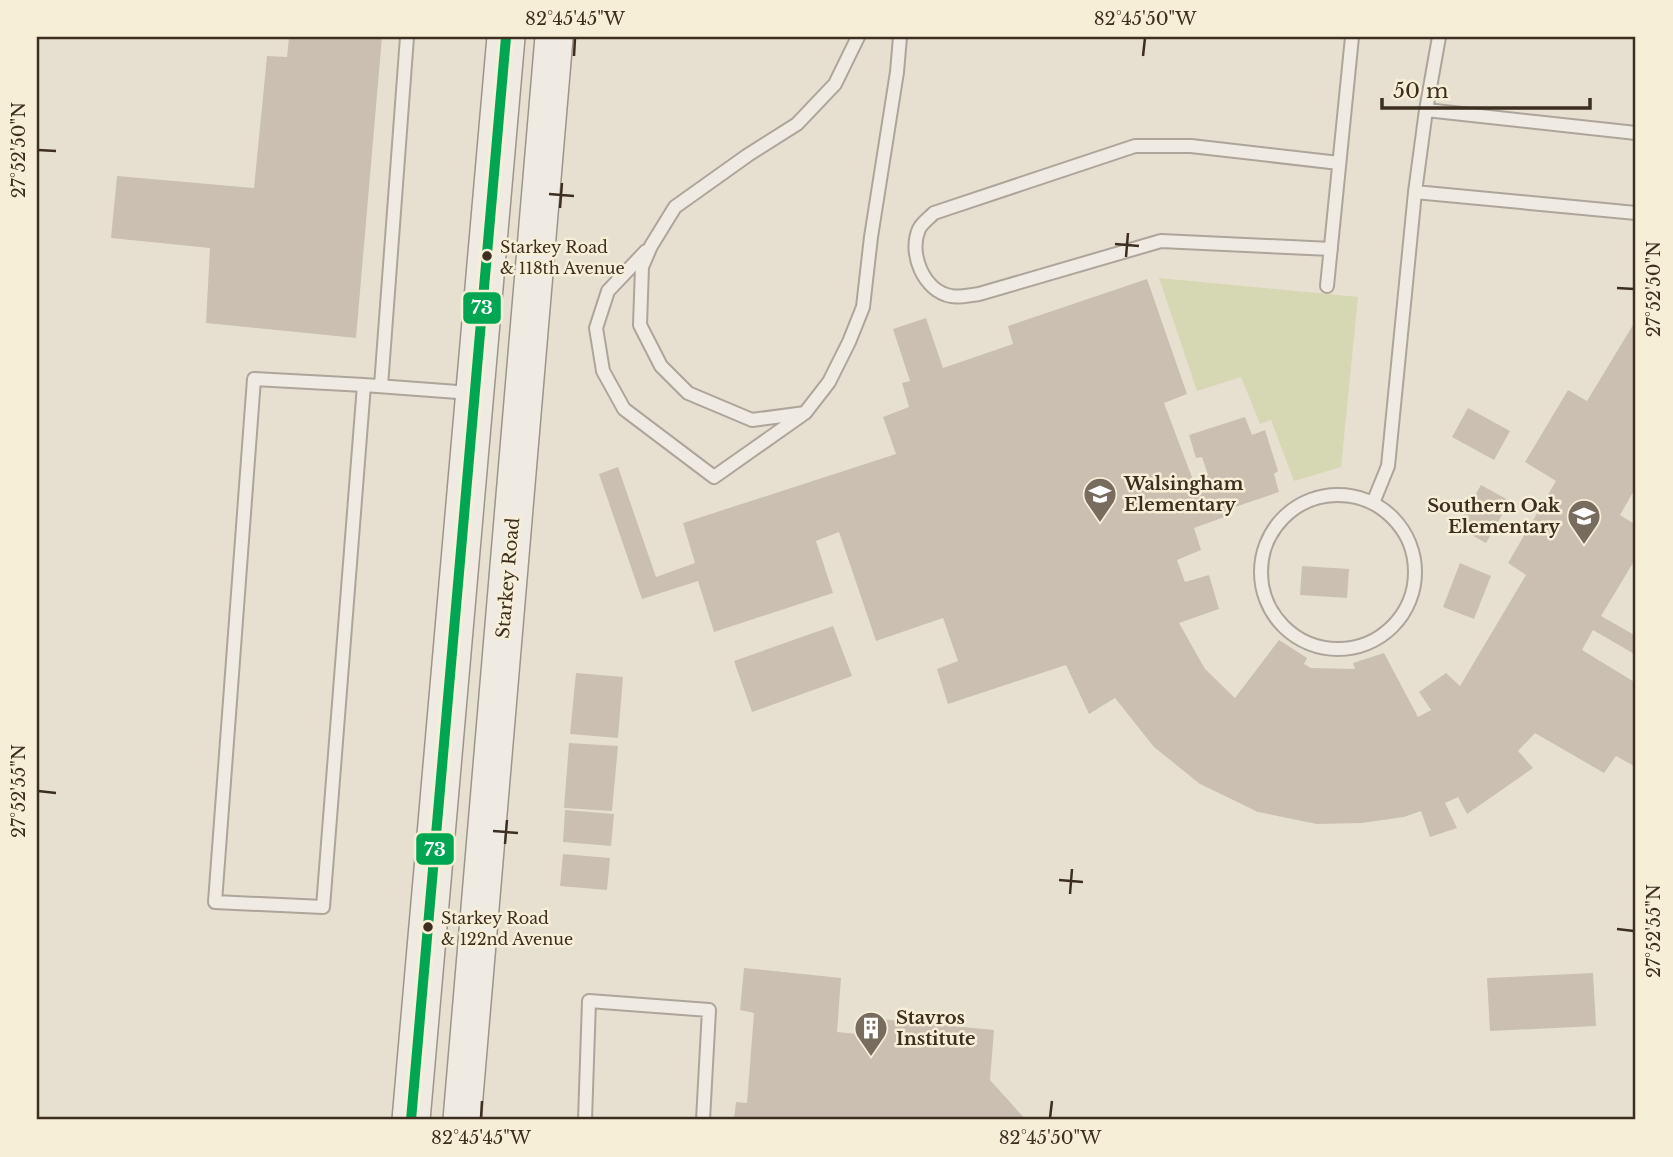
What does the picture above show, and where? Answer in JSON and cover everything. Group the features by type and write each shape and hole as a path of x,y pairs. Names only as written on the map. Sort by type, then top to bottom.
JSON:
{"main road":[{"path":"411,1120 506,37"},
{"name":"Starkey Road","path":"462,1120 554,37"}],"lane":[{"path":"381,386 407,37"},
{"path":"804,413 752,421 688,393 661,366 640,325 642,267 651,246 675,207 797,124 835,84 858,37"},
{"path":"651,246 608,291 596,328 603,371 624,409 714,477 804,413 829,382 849,342 863,307 900,37"},
{"path":"1326,286 1352,37"},
{"path":"1373,503 1388,466 1415,192 1439,37"},
{"path":"1426,110 1636,132"},
{"path":"1331,248 1161,241 979,294 951,297 929,285 918,263 915,247 919,228 934,213 1135,146 1191,146 1339,163"},
{"path":"1415,192 1636,213"},
{"path":"364,385 323,907 215,902 254,379 364,385 381,386 475,394"},
{"path":"1325,496 1349,496 1373,503 1394,519 1409,541 1416,567 1412,594 1401,618 1381,636 1357,648 1330,649 1304,642 1284,628 1269,609 1261,586 1261,562 1268,538 1282,518 1301,504 1325,496"},
{"path":"585,1120 589,1000 709,1010 703,1120"}],"green space":[{"path":"1159,278 1358,297 1341,467 1294,481 1271,420 1260,424 1241,377 1197,391"}],"building":[{"path":"289,37 382,37 356,338 206,323 210,248 111,238 117,176 254,188 267,56 287,57"},
{"path":"1147,279 1187,394 1164,403 1193,480 1208,475 1202,457 1196,458 1189,435 1245,417 1252,435 1265,430 1278,471 1274,474 1279,492 1229,509 1230,515 1194,528 1201,550 1177,560 1185,582 1209,575 1219,609 1179,623 1205,669 1235,698 1279,640 1307,658 1304,664 1311,668 1355,669 1353,663 1384,653 1418,717 1431,710 1419,692 1446,673 1460,686 1526,575 1508,563 1556,481 1525,462 1568,390 1587,401 1636,320 1636,487 1620,515 1636,525 1636,558 1601,616 1636,636 1636,655 1593,630 1582,650 1636,683 1636,767 1616,756 1604,773 1535,733 1518,751 1533,768 1467,814 1458,797 1445,803 1457,828 1430,837 1421,811 1404,817 1362,823 1317,824 1258,812 1200,784 1154,747 1115,698 1089,714 1066,665 948,704 937,669 958,661 943,618 876,641 839,532 816,541 833,593 714,632 698,581 642,599 599,474 618,467 656,577 695,563 683,523 896,454 883,417 909,407 902,383 910,381 893,329 926,318 943,368 1013,344 1008,326"},
{"path":"1468,408 1510,431 1494,460 1452,437"},
{"path":"1481,485 1510,501 1486,543 1457,527"},
{"path":"1460,563 1491,576 1474,619 1443,607"},
{"path":"1302,566 1349,569 1347,598 1300,595"},
{"path":"833,626 852,676 752,712 734,661"},
{"path":"576,673 623,677 618,738 570,734"},
{"path":"569,743 618,746 612,811 564,808"},
{"path":"565,810 614,814 611,846 563,842"},
{"path":"563,854 610,858 607,890 560,886"},
{"name":"Stavros Institute","path":"744,968 841,978 837,1032 878,1036 880,1019 994,1030 990,1080 1026,1120 734,1120 736,1102 747,1103 754,1013 740,1010"},
{"path":"1593,973 1596,1026 1490,1031 1487,978"}],"transit line":[{"name":"73","path":"411,1120 506,37"}],"place":[{"name":"Starkey Road & 118th Avenue","path":"487,256"},
{"name":"Walsingham Elementary","path":"1100,524"},
{"name":"Southern Oak Elementary","path":"1584,546"},
{"name":"Starkey Road & 122nd Avenue","path":"428,927"},
{"name":"Stavros Institute","path":"871,1058"}]}
